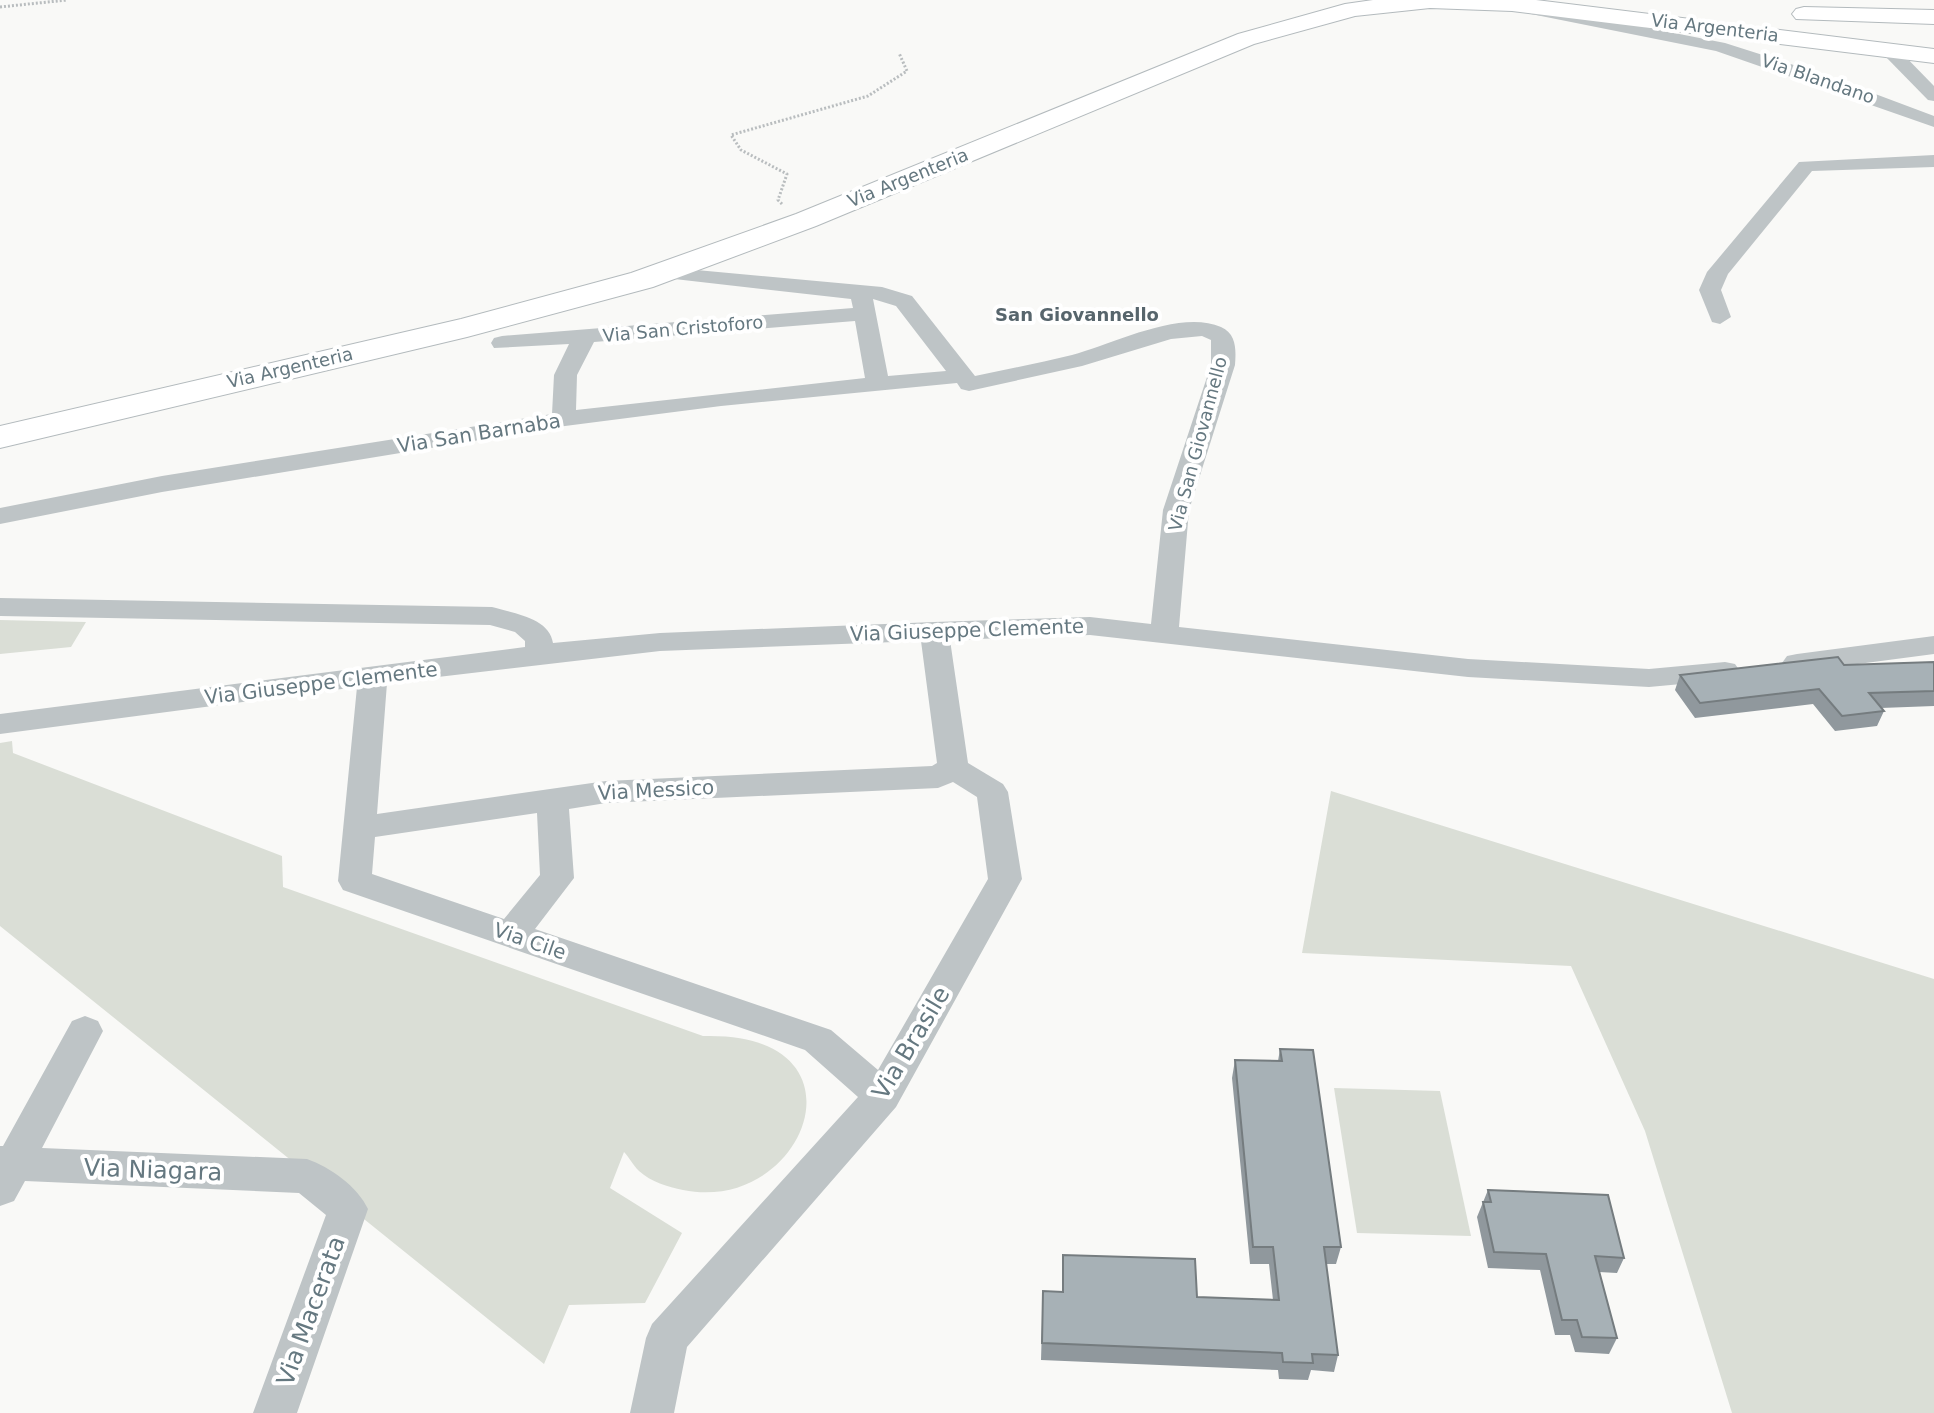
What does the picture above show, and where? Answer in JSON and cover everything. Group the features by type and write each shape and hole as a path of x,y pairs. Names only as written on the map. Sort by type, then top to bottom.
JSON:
{"main road":[{"path":"1323,16 1324,6 1352,0"},
{"path":"1612,0 1770,12 1934,17"},
{"name":"Via Argenteria","path":"0,437 467,327 664,273 806,220 1246,39 1323,16 1406,3 1512,4 1934,56"}],"street":[{"name":"Via Blandano","path":"1512,4 1745,54 1883,101 1934,122"},
{"path":"1889,50 1934,96"},
{"path":"1720,317 1710,290 1718,272 1806,166 1934,161"},
{"path":"664,273 863,304 885,293 904,301 962,376"},
{"path":"863,304 878,386"},
{"name":"Via San Cristoforo","path":"502,343 863,304"},
{"name":"Via San Giovannello","path":"962,376 969,384 1193,329 1211,330 1219,334 1224,344 1223,365 1176,510 1164,632"},
{"path":"565,419 561,402 565,380 574,350 587,336"},
{"name":"Via San Barnaba","path":"0,516 162,484 565,419 721,399 962,376"},
{"path":"0,607 492,616 525,626 539,638 539,654"},
{"name":"Via Giuseppe Clemente","path":"0,724 539,654 660,642 1090,626 1468,668 1649,678 1934,645"},
{"path":"934,631 953,768"},
{"name":"Via Cile","path":"373,676 355,881 818,1040 883,1096"},
{"name":"Via Messico","path":"360,828 606,792 938,777 953,768"},
{"name":"Via Brasile","path":"652,1413 667,1338 883,1096 1005,879 992,792 953,768"},
{"path":"511,934 557,878 552,799"},
{"path":"4,1172 85,1031"},
{"name":"Via Niagara","path":"4,1172 307,1176 348,1209"},
{"name":"Via Macerata","path":"275,1413 348,1209"}],"path":[{"path":"0,7 67,0"},
{"path":"806,220 789,213 778,200 787,174 781,167 746,154 734,144 731,135 833,108 886,87 907,71 899,53"}],"shaded area":[{"path":"0,620 86,622 71,647 0,654"},
{"path":"12,741 13,753 282,856 283,887 703,1036 757,1042 790,1061 805,1089 804,1120 789,1151 762,1176 726,1190 683,1190 660,1184 639,1171 624,1152 610,1188 682,1233 645,1303 569,1305 544,1364 0,926 0,743"},
{"path":"1331,791 1934,979 1934,1413 1732,1413 1645,1131 1571,966 1302,953"},
{"path":"1334,1088 1440,1091 1471,1236 1357,1233"}],"building":[{"path":"1838,657 1844,665 1934,662 1934,691 1869,693 1884,711 1842,716 1819,689 1700,703 1680,675"},
{"path":"1280,1049 1313,1050 1341,1247 1324,1247 1338,1355 1312,1354 1313,1363 1283,1362 1282,1353 1042,1343 1043,1291 1063,1292 1063,1255 1195,1259 1197,1297 1279,1300 1273,1247 1253,1247 1235,1060 1282,1061"},
{"path":"1488,1190 1608,1195 1624,1258 1595,1256 1617,1338 1582,1337 1577,1320 1562,1320 1546,1254 1494,1252 1483,1202 1491,1202"}],"district":[{"name":"San Giovannello","path":"1077,315"}]}
